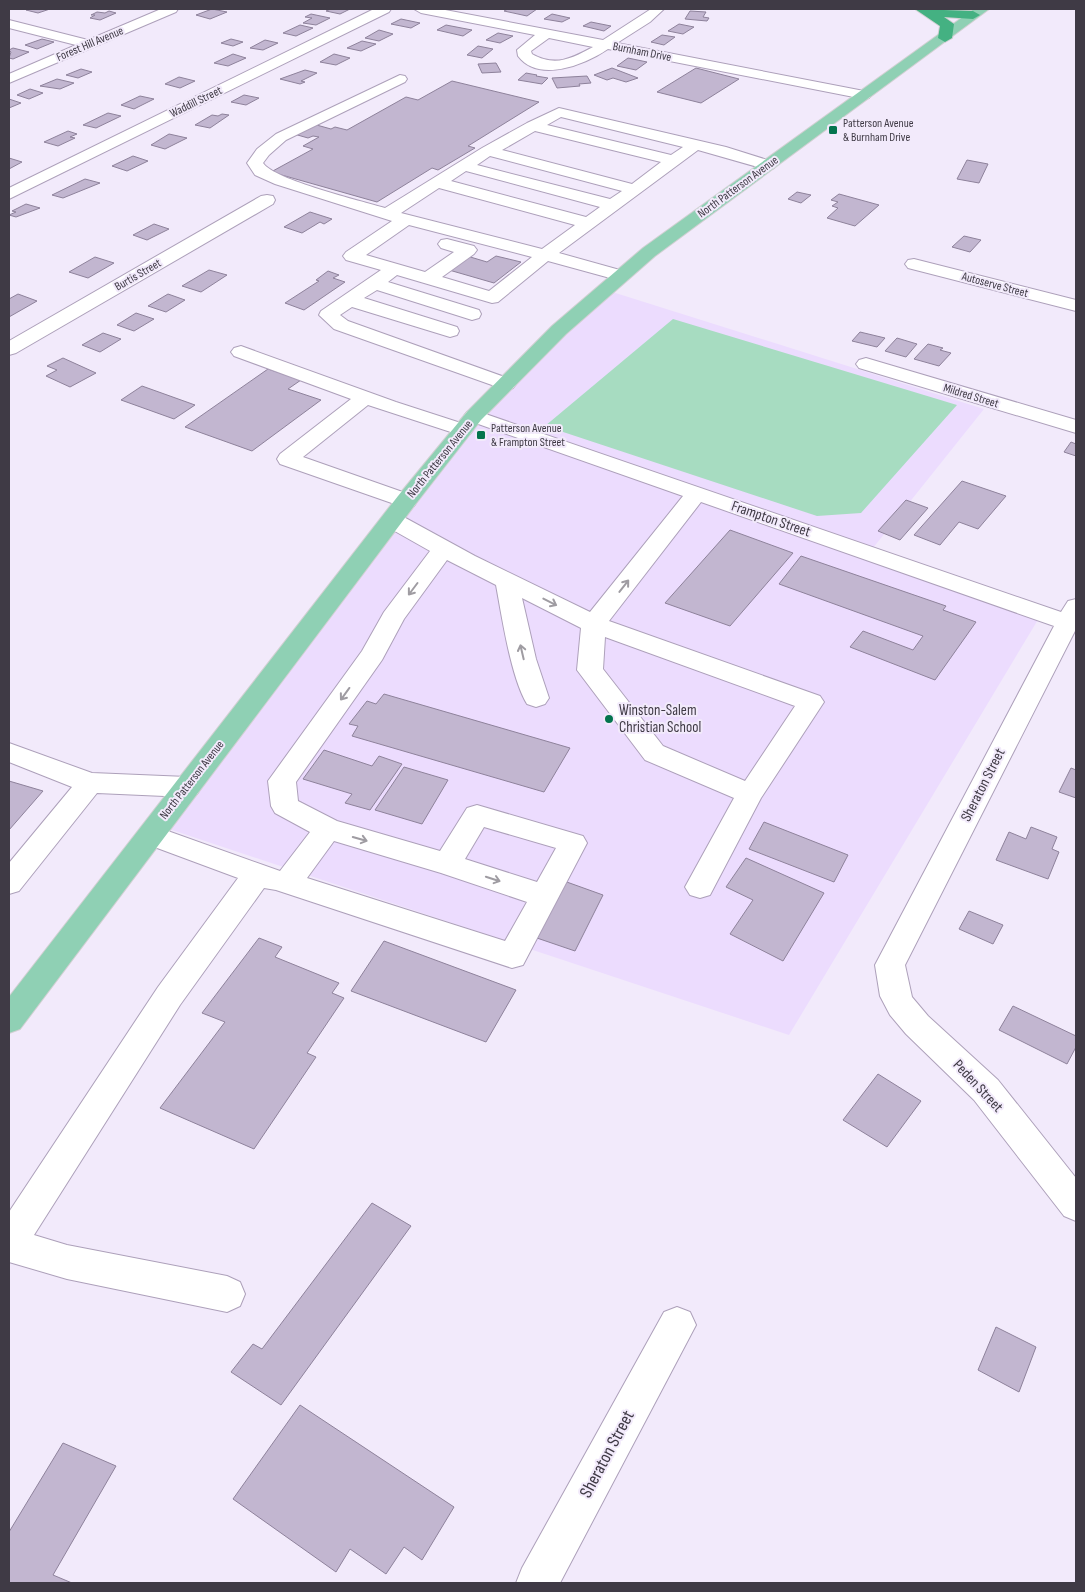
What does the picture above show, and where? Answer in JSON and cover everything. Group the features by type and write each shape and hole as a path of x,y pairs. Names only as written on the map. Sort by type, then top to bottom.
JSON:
{"highway":[{"path":"922,9 950,14 968,12"},
{"path":"922,9 947,24 944,38"}],"main road":[{"name":"North Patterson Avenue","path":"9,1020 406,501 469,423 506,384 559,330 650,252 944,38 968,12"}],"street":[{"name":"Forest Hill Avenue","path":"9,79 171,9"},
{"name":"Waddill Street","path":"9,194 384,9"},
{"name":"Burnham Drive","path":"421,9 864,95"},
{"path":"547,33 524,50 525,56 534,61 560,65 580,61 658,9"},
{"path":"9,24 88,44"},
{"path":"400,79 281,137 263,152 255,163 261,172 281,181 406,219 454,239 545,255 621,276"},
{"path":"387,214 488,151 559,112 720,150 768,165"},
{"path":"532,126 672,160"},
{"path":"605,144 630,129"},
{"path":"422,354 545,255 672,160 695,145"},
{"path":"488,151 634,189"},
{"path":"464,166 612,205"},
{"path":"438,183 588,223"},
{"name":"Burtis Street","path":"9,349 267,200"},
{"path":"406,219 352,256 492,298"},
{"path":"454,239 427,258 374,284 328,315 341,325 506,384"},
{"path":"428,279 468,250 454,239"},
{"name":"Autoserve Street","path":"914,264 1076,306"},
{"path":"374,284 472,314"},
{"path":"350,300 450,331"},
{"name":"Frampton Street","path":"242,352 366,397 469,423 696,493 1072,614"},
{"name":"Mildred Street","path":"866,364 1076,427"},
{"path":"366,397 288,459 406,501"},
{"path":"696,493 594,624 590,670 654,754 750,794"},
{"path":"392,520 442,550 506,579 594,624 811,702 750,794 700,887"},
{"path":"442,550 393,617 373,654 282,781 286,806 328,829 447,864 544,896"},
{"path":"506,579 524,659 536,698"},
{"name":"Sheraton Street","path":"890,965 1072,614"},
{"path":"9,752 90,783 187,787"},
{"path":"9,883 90,783"},
{"path":"151,835 272,879 512,956 573,843 477,815 447,864"},
{"path":"227,1294 67,1262 9,1244 168,996 272,879 328,829"},
{"name":"Peden Street","path":"890,965 896,996 901,1006 917,1025 986,1090 1076,1204"},
{"name":"Sheraton Street","path":"537,1583 677,1324"}],"shaded area":[{"name":"Winston-Salem Christian School","path":"606,290 984,409 869,553 1042,613 789,1035 157,825 474,416"}],"green space":[{"path":"673,319 957,405 861,513 817,516 545,426"}],"building":[{"path":"50,9 38,13 26,10"},
{"path":"212,9 227,12 210,19 196,15"},
{"path":"331,9 350,9 340,14 326,11"},
{"path":"508,9 537,9 527,16 504,11"},
{"path":"109,11 116,13 100,20 90,18 95,15 91,15 97,12 105,13"},
{"path":"690,11 706,12 703,17 709,18 707,21 685,19"},
{"path":"311,14 330,18 316,25 303,23 312,18 305,17"},
{"path":"552,14 570,18 562,22 544,19"},
{"path":"401,19 420,23 411,28 391,24"},
{"path":"591,22 611,26 604,31 583,26"},
{"path":"679,24 694,27 683,34 668,31"},
{"path":"300,25 313,28 296,36 283,33"},
{"path":"446,25 472,30 463,36 437,30"},
{"path":"379,30 393,34 379,41 365,38"},
{"path":"498,33 513,36 500,43 486,40"},
{"path":"662,35 675,37 664,45 651,42"},
{"path":"42,39 54,42 37,49 25,45"},
{"path":"231,39 243,42 233,46 221,43"},
{"path":"265,40 278,43 263,50 250,48"},
{"path":"362,41 376,44 361,51 347,48"},
{"path":"478,46 493,49 482,58 467,55"},
{"path":"13,48 29,52 13,59 9,58 11,52 9,50"},
{"path":"233,54 246,58 228,66 214,63"},
{"path":"334,54 350,58 336,65 320,62"},
{"path":"628,58 647,62 636,70 617,66"},
{"path":"496,63 501,72 482,73 478,64"},
{"path":"612,68 638,78 626,82 613,78 607,80 594,75"},
{"path":"696,68 739,79 701,103 657,92"},
{"path":"81,69 92,72 78,78 66,75"},
{"path":"305,70 317,73 301,81 305,82 300,84 280,79"},
{"path":"526,73 548,78 542,84 518,80"},
{"path":"587,76 591,83 557,88 552,78"},
{"path":"179,77 195,81 180,88 165,84"},
{"path":"57,79 74,83 60,89 40,86"},
{"path":"452,81 539,102 468,146 475,148 438,170 432,168 377,202 271,172 313,149 303,146 319,137 313,136 308,138 294,134 313,124 331,129 335,127 347,130 406,97 418,100"},
{"path":"30,89 43,93 29,99 17,95"},
{"path":"244,95 259,98 246,105 231,102"},
{"path":"140,96 154,99 134,109 121,105"},
{"path":"9,99 21,103 9,108"},
{"path":"108,113 121,116 96,128 83,125"},
{"path":"222,114 229,115 210,128 195,125 212,115 218,116"},
{"path":"68,131 77,134 70,137 75,138 58,146 44,142"},
{"path":"169,134 187,138 165,149 151,145"},
{"path":"133,156 148,161 127,171 112,166"},
{"path":"9,158 22,162 9,169"},
{"path":"967,160 988,164 979,183 957,179"},
{"path":"85,179 100,183 63,198 52,195"},
{"path":"797,192 811,195 801,203 788,199"},
{"path":"839,194 879,205 855,226 827,218 838,208 832,206 838,202 831,200"},
{"path":"26,204 40,208 16,217 9,215 16,212 12,211"},
{"path":"310,212 332,219 324,224 320,222 302,233 284,227"},
{"path":"154,224 169,229 147,240 133,235"},
{"path":"964,236 981,240 970,252 952,247"},
{"path":"467,256 487,262 496,256 521,262 494,283 449,270"},
{"path":"95,257 114,263 88,278 69,272"},
{"path":"209,270 227,275 201,292 182,286"},
{"path":"328,271 339,275 333,278 345,282 304,310 285,303 319,281 316,280"},
{"path":"18,294 37,301 9,317 9,299"},
{"path":"168,294 185,300 166,312 148,306"},
{"path":"136,313 154,319 134,331 117,325"},
{"path":"860,332 885,338 877,347 852,341"},
{"path":"103,333 121,339 100,352 82,345"},
{"path":"897,338 917,344 906,357 885,351"},
{"path":"928,344 943,348 940,350 951,353 939,366 914,359"},
{"path":"63,358 96,373 70,387 46,376 57,370 47,366"},
{"path":"268,369 301,380 288,389 321,400 252,451 185,427"},
{"path":"142,386 195,405 174,419 121,400"},
{"path":"1071,442 1076,444 1076,456 1064,452"},
{"path":"962,481 1006,496 978,529 959,522 940,545 914,535"},
{"path":"906,500 928,508 900,540 878,531"},
{"path":"730,530 793,553 730,626 665,603"},
{"path":"801,556 946,606 943,610 976,622 935,680 850,647 863,631 913,650 923,636 779,584"},
{"path":"384,694 570,748 544,792 352,736 358,726 349,724 367,701 376,704"},
{"path":"324,750 372,766 379,756 402,764 370,810 345,803 352,794 303,779"},
{"path":"404,767 448,780 422,824 375,810"},
{"path":"1071,768 1076,770 1076,798 1059,792"},
{"path":"9,781 43,791 9,830"},
{"path":"764,822 848,855 834,882 749,849"},
{"path":"1031,827 1057,837 1052,849 1059,852 1048,879 996,860 1009,832 1026,839"},
{"path":"746,858 824,893 783,961 730,934 753,900 726,887"},
{"path":"564,881 603,895 575,951 534,937"},
{"path":"969,911 1003,925 993,944 959,929"},
{"path":"259,938 282,947 275,957 339,983 332,993 344,998 307,1053 316,1057 254,1149 160,1108 225,1022 202,1013"},
{"path":"384,941 516,990 486,1042 351,991"},
{"path":"1013,1006 1076,1036 1076,1047 1067,1064 999,1030"},
{"path":"878,1074 921,1101 887,1147 843,1120"},
{"path":"372,1203 411,1226 281,1405 231,1372 253,1344 262,1349"},
{"path":"996,1327 1036,1347 1019,1392 978,1370"},
{"path":"300,1405 454,1507 422,1560 404,1547 386,1574 350,1549 336,1572 233,1499"},
{"path":"63,1443 116,1466 53,1575 72,1583 9,1583 9,1532"}],"place":[{"name":"Patterson Avenue & Burnham Drive","path":"833,130"},
{"name":"Patterson Avenue & Frampton Street","path":"481,435"},
{"name":"Winston-Salem Christian School","path":"609,719"}]}
